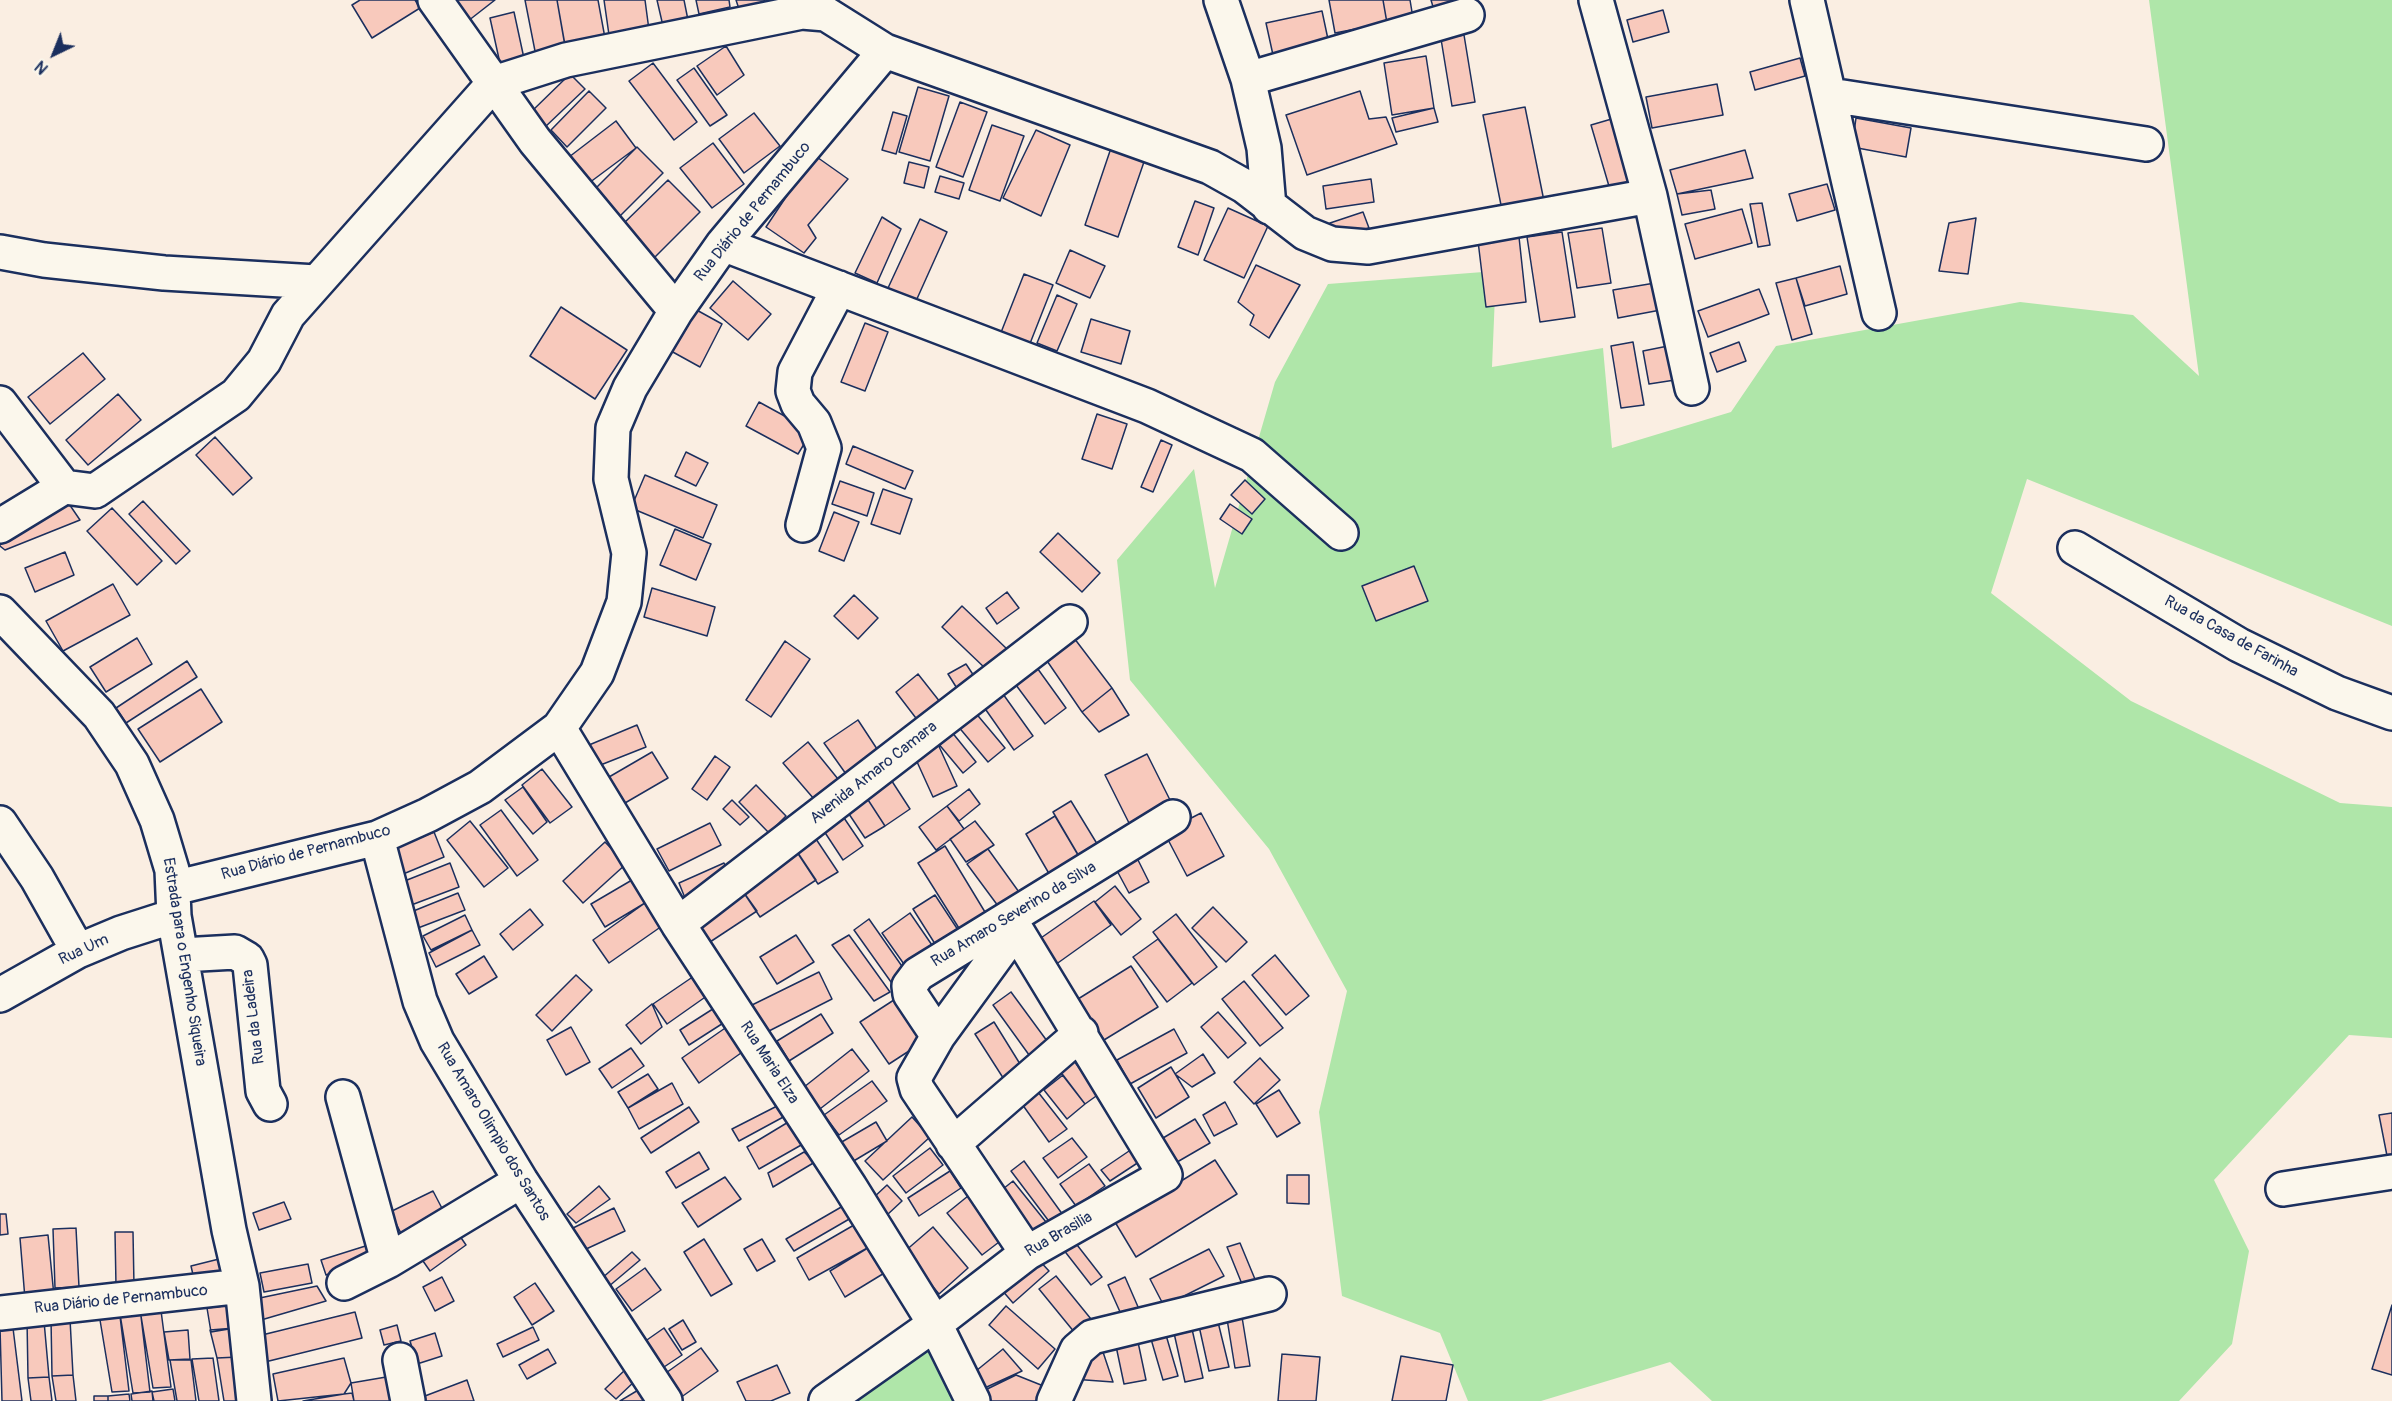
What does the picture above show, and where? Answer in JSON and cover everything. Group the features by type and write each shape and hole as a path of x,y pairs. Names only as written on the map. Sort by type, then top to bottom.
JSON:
{"street":[{"path":"435,0 535,141 676,311"},
{"path":"1221,0 1248,79 1265,157 1269,207"},
{"path":"1596,0 1650,196 1692,388"},
{"path":"1807,0 1879,313"},
{"path":"0,526 64,487 95,491 237,395 264,361 288,315 494,83 566,60 802,12 826,14 885,51 1210,167 1244,186 1305,233 1332,243 1368,247 1650,196"},
{"path":"1248,79 1467,15"},
{"name":"Rua Diário de Pernambuco","path":"174,902 377,838 429,815 480,787 559,728 597,673 624,602 628,553 611,479 613,428 630,388 676,311 723,244 885,51"},
{"path":"1830,95 2146,144"},
{"path":"723,244 1147,406 1252,455 1341,533"},
{"path":"0,252 44,260 164,273 316,282"},
{"path":"803,525 824,448 814,423 798,404 793,391 795,372 839,288"},
{"path":"0,403 64,487"},
{"name":"Rua da Casa de Farinha","path":"2075,548 2238,645 2337,693 2392,713"},
{"name":"Estrada para o Engenho Siqueira","path":"0,612 99,715 132,764 158,820 229,1230 242,1286 254,1401"},
{"name":"Avenida Amaro Camara","path":"678,924 1071,622"},
{"name":"Rua Maria Elza","path":"559,728 678,924 850,1187 934,1324 973,1401"},
{"name":"Rua Amaro Severino da Silva","path":"938,1036 910,994 912,980 918,974 1012,923 1173,818"},
{"path":"0,823 37,878 78,951"},
{"name":"Rua Amaro Olimpio dos Santos","path":"377,838 420,1001 437,1041 521,1181 665,1401"},
{"name":"Rua Um","path":"0,995 78,951 121,933 174,902"},
{"name":"Rua Amaro Severino da Silva","path":"1012,923 938,1036 914,1078 917,1089 1027,1252"},
{"name":"Rua Brasilia","path":"826,1401 934,1324 1027,1252 1165,1175 1081,1033 1012,923"},
{"name":"Rua da Ladeira","path":"182,954 235,952 247,959 250,965 263,1090 270,1104"},
{"path":"953,1144 1081,1033"},
{"path":"343,1097 388,1261"},
{"path":"2283,1189 2392,1172"},
{"path":"344,1283 388,1261 521,1181"},
{"name":"Rua Diário de Pernambuco","path":"0,1313 242,1286"},
{"path":"1054,1401 1077,1350 1092,1337 1269,1294"},
{"path":"400,1360 408,1401"}],"green space":[{"path":"2149,0 2392,0 2392,626 2027,479 1991,593 2131,701 2340,803 2392,807 2392,1038 2349,1035 2214,1180 2249,1251 2232,1344 2179,1401 1712,1401 1670,1362 1541,1401 1468,1401 1440,1333 1342,1296 1319,1112 1347,991 1269,849 1130,680 1117,560 1194,469 1215,588 1275,382 1328,284 1496,271 1492,367 1603,348 1612,448 1731,412 1776,346 2020,302 2133,315 2199,376"},
{"path":"939,1337 968,1401 838,1401"}],"building":[{"path":"360,0 415,0 420,8 372,38 352,5"},
{"path":"458,0 495,0 468,21 454,3"},
{"path":"525,0 557,0 565,46 535,51"},
{"path":"557,0 598,0 605,38 565,45"},
{"path":"604,0 645,0 649,30 609,35"},
{"path":"657,0 684,0 688,20 663,26"},
{"path":"696,0 729,0 730,7 699,14"},
{"path":"736,0 764,0 765,2 739,9"},
{"path":"1329,0 1383,0 1387,23 1335,33"},
{"path":"1383,0 1410,0 1413,18 1387,23"},
{"path":"1431,0 1460,0 1434,10"},
{"path":"1663,10 1669,32 1633,42 1627,20"},
{"path":"1322,11 1329,44 1273,55 1266,23"},
{"path":"514,12 525,63 501,68 490,18"},
{"path":"1464,35 1475,102 1452,106 1441,39"},
{"path":"726,46 744,75 717,95 697,66"},
{"path":"1426,56 1434,108 1392,115 1384,63"},
{"path":"1800,58 1805,76 1755,90 1750,72"},
{"path":"653,63 697,122 674,140 629,81"},
{"path":"694,68 727,115 710,126 677,80"},
{"path":"570,74 585,89 544,128 530,113"},
{"path":"1717,84 1723,115 1652,128 1646,97"},
{"path":"918,87 949,96 930,161 899,152"},
{"path":"589,91 606,108 567,147 551,130"},
{"path":"1360,91 1369,119 1386,117 1397,144 1307,175 1286,115"},
{"path":"960,102 987,112 963,177 936,167"},
{"path":"1525,107 1544,201 1502,210 1483,115"},
{"path":"1434,108 1438,122 1396,132 1392,118"},
{"path":"893,112 907,116 896,154 882,150"},
{"path":"754,113 780,146 744,173 719,139"},
{"path":"1615,118 1634,186 1611,193 1591,125"},
{"path":"1856,118 1911,128 1906,157 1852,147"},
{"path":"616,121 636,148 589,183 569,157"},
{"path":"992,125 1024,136 1000,201 969,190"},
{"path":"1036,130 1070,145 1041,216 1003,198"},
{"path":"713,143 744,184 712,208 680,168"},
{"path":"637,147 663,173 618,218 592,192"},
{"path":"1111,148 1145,159 1118,237 1085,225"},
{"path":"1745,150 1753,178 1677,194 1670,170"},
{"path":"814,155 848,179 808,225 816,238 804,253 766,227"},
{"path":"909,162 929,167 924,188 904,183"},
{"path":"940,176 964,183 959,199 935,192"},
{"path":"1371,179 1374,202 1326,209 1323,186"},
{"path":"668,180 700,212 653,259 621,226"},
{"path":"1827,184 1835,210 1797,221 1789,194"},
{"path":"1711,190 1715,209 1682,215 1677,194"},
{"path":"1195,201 1214,208 1198,255 1178,247"},
{"path":"1762,203 1770,245 1758,247 1750,204"},
{"path":"1228,208 1268,226 1244,278 1204,260"},
{"path":"1742,209 1752,243 1695,259 1685,224"},
{"path":"1363,212 1369,228 1336,239 1330,223"},
{"path":"882,217 901,229 877,283 855,273"},
{"path":"1976,218 1968,274 1939,271 1949,223"},
{"path":"920,219 947,232 916,301 888,288"},
{"path":"1602,228 1611,283 1577,288 1568,233"},
{"path":"1562,232 1575,317 1540,322 1527,237"},
{"path":"1519,237 1526,302 1486,307 1478,241"},
{"path":"1070,250 1105,266 1090,298 1056,283"},
{"path":"1256,265 1300,285 1269,338 1250,325 1254,315 1238,302"},
{"path":"1840,266 1847,294 1805,306 1796,278"},
{"path":"1024,274 1053,285 1029,346 1000,335"},
{"path":"1796,278 1812,334 1792,340 1776,283"},
{"path":"733,281 771,314 748,340 710,308"},
{"path":"1661,282 1666,309 1618,318 1613,290"},
{"path":"1759,289 1769,314 1708,337 1698,311"},
{"path":"1057,295 1077,304 1057,351 1037,343"},
{"path":"561,307 627,350 595,399 530,356"},
{"path":"693,308 722,324 700,367 671,351"},
{"path":"1091,319 1130,331 1121,364 1081,352"},
{"path":"865,323 888,332 865,391 841,382"},
{"path":"1633,342 1644,405 1621,408 1611,346"},
{"path":"1739,342 1746,361 1717,372 1710,353"},
{"path":"1668,346 1675,380 1649,384 1643,351"},
{"path":"83,353 105,379 50,424 28,397"},
{"path":"118,394 141,420 88,465 66,440"},
{"path":"759,402 812,431 798,454 746,426"},
{"path":"1097,414 1127,424 1112,469 1082,459"},
{"path":"215,437 252,478 233,495 196,455"},
{"path":"1161,440 1172,445 1153,492 1141,487"},
{"path":"853,446 913,471 905,489 846,464"},
{"path":"686,452 708,463 696,486 675,476"},
{"path":"645,475 717,505 703,538 631,508"},
{"path":"1245,480 1265,499 1252,514 1231,495"},
{"path":"840,481 874,493 867,516 832,504"},
{"path":"883,489 912,499 900,534 871,524"},
{"path":"65,498 80,520 5,550 0,546 0,543"},
{"path":"143,501 190,551 176,564 129,514"},
{"path":"1230,504 1252,519 1242,534 1220,519"},
{"path":"112,508 162,561 137,585 87,531"},
{"path":"834,512 859,522 844,561 819,551"},
{"path":"675,529 711,544 696,580 660,565"},
{"path":"1058,533 1100,573 1082,592 1040,552"},
{"path":"65,552 74,575 35,592 25,568"},
{"path":"1414,566 1428,601 1376,621 1362,586"},
{"path":"113,584 130,615 63,651 46,621"},
{"path":"652,588 715,607 707,636 644,617"},
{"path":"1007,592 1019,608 997,624 986,608"},
{"path":"854,595 878,618 858,639 834,616"},
{"path":"962,606 1007,649 987,670 942,627"},
{"path":"1071,634 1112,688 1082,712 1043,655"},
{"path":"137,638 152,664 106,692 90,667"},
{"path":"785,641 810,659 771,717 746,700"},
{"path":"187,661 197,677 126,723 116,708"},
{"path":"966,664 976,679 958,690 948,674"},
{"path":"1035,665 1066,708 1045,724 1013,681"},
{"path":"918,674 944,707 922,726 896,692"},
{"path":"998,687 1033,736 1014,750 979,700"},
{"path":"1112,688 1129,715 1099,732 1082,712"},
{"path":"201,689 222,722 160,762 138,729"},
{"path":"974,711 1005,748 988,762 957,725"},
{"path":"858,720 879,752 846,774 824,743"},
{"path":"637,725 646,747 598,766 589,745"},
{"path":"951,731 976,762 963,773 937,742"},
{"path":"808,742 838,779 814,799 783,763"},
{"path":"937,742 957,786 933,797 913,753"},
{"path":"652,752 668,778 625,803 609,777"},
{"path":"1147,754 1172,804 1130,825 1105,775"},
{"path":"715,756 730,767 707,800 692,789"},
{"path":"542,769 572,807 550,823 522,785"},
{"path":"886,772 910,809 885,826 861,789"},
{"path":"756,785 786,816 769,833 739,802"},
{"path":"523,787 547,822 533,834 505,800"},
{"path":"861,789 885,826 865,838 841,802"},
{"path":"969,789 980,804 959,821 947,806"},
{"path":"732,800 749,817 740,825 723,809"},
{"path":"1071,801 1099,847 1080,858 1053,812"},
{"path":"947,806 964,829 936,850 919,827"},
{"path":"501,810 538,860 517,876 480,825"},
{"path":"840,812 863,846 843,860 820,825"},
{"path":"1201,813 1224,856 1187,876 1164,832"},
{"path":"1055,816 1081,860 1051,877 1026,834"},
{"path":"470,821 508,868 484,887 447,840"},
{"path":"975,821 994,845 966,862 950,839"},
{"path":"710,823 721,845 669,871 657,849"},
{"path":"810,830 838,872 818,884 791,843"},
{"path":"434,832 444,857 396,877 385,852"},
{"path":"605,842 626,864 583,903 563,881"},
{"path":"945,846 988,917 962,933 918,863"},
{"path":"988,849 1024,899 1004,914 967,864"},
{"path":"798,853 816,880 760,917 742,890"},
{"path":"1136,856 1149,882 1129,893 1115,867"},
{"path":"450,863 459,887 406,907 397,884"},
{"path":"724,863 731,878 685,898 679,883"},
{"path":"632,880 645,903 605,927 591,904"},
{"path":"1115,886 1141,919 1121,935 1095,902"},
{"path":"742,890 757,911 710,942 696,920"},
{"path":"458,893 465,910 418,928 411,912"},
{"path":"935,895 960,933 937,947 913,909"},
{"path":"1094,901 1111,925 1055,965 1038,940"},
{"path":"645,903 662,926 609,963 593,940"},
{"path":"1213,907 1247,942 1226,962 1192,928"},
{"path":"530,909 543,925 513,950 500,934"},
{"path":"910,913 934,948 906,967 882,933"},
{"path":"1176,914 1217,967 1194,985 1153,932"},
{"path":"465,915 472,930 431,950 423,936"},
{"path":"869,919 906,972 891,982 854,930"},
{"path":"472,930 480,945 436,967 429,953"},
{"path":"796,935 814,962 777,984 760,957"},
{"path":"849,935 890,992 874,1001 832,945"},
{"path":"1158,939 1192,983 1167,1002 1133,957"},
{"path":"1275,955 1309,996 1286,1015 1252,975"},
{"path":"484,956 497,977 469,994 456,974"},
{"path":"1131,966 1158,1007 1104,1040 1078,999"},
{"path":"819,972 832,999 765,1033 752,1005"},
{"path":"697,974 711,993 667,1024 653,1004"},
{"path":"576,975 592,990 552,1031 536,1015"},
{"path":"1244,981 1283,1028 1260,1046 1222,999"},
{"path":"1011,992 1050,1045 1032,1059 993,1005"},
{"path":"900,996 929,1038 889,1064 860,1022"},
{"path":"652,1004 662,1027 641,1044 626,1025"},
{"path":"719,1005 728,1020 689,1045 680,1030"},
{"path":"1218,1012 1246,1043 1228,1058 1201,1027"},
{"path":"821,1014 833,1033 789,1061 777,1041"},
{"path":"994,1022 1025,1072 1007,1084 975,1034"},
{"path":"731,1024 748,1048 699,1083 682,1058"},
{"path":"571,1027 590,1062 566,1075 547,1040"},
{"path":"1174,1029 1187,1053 1130,1084 1117,1060"},
{"path":"631,1048 644,1066 612,1088 599,1069"},
{"path":"852,1049 869,1071 816,1112 799,1091"},
{"path":"1203,1054 1215,1073 1192,1087 1175,1074"},
{"path":"1071,1057 1099,1094 1085,1104 1057,1068"},
{"path":"1260,1058 1280,1080 1254,1104 1234,1082"},
{"path":"1171,1067 1189,1097 1156,1118 1138,1088"},
{"path":"648,1074 658,1089 628,1108 618,1092"},
{"path":"1063,1075 1085,1104 1067,1119 1044,1090"},
{"path":"872,1081 887,1101 839,1135 824,1115"},
{"path":"672,1083 683,1104 639,1129 628,1108"},
{"path":"1279,1090 1300,1123 1277,1137 1256,1104"},
{"path":"1038,1092 1067,1129 1049,1142 1022,1104"},
{"path":"1225,1102 1237,1124 1214,1136 1203,1115"},
{"path":"781,1104 787,1115 739,1141 732,1129"},
{"path":"689,1107 699,1122 651,1153 641,1138"},
{"path":"2392,1113 2392,1165 2389,1166 2379,1115"},
{"path":"912,1117 930,1137 883,1180 865,1161"},
{"path":"1195,1119 1210,1143 1172,1165 1158,1141"},
{"path":"790,1121 803,1144 759,1169 747,1147"},
{"path":"876,1122 887,1141 852,1162 840,1143"},
{"path":"1072,1138 1087,1157 1058,1178 1043,1158"},
{"path":"930,1148 943,1165 906,1193 893,1176"},
{"path":"1132,1149 1142,1160 1110,1181 1101,1170"},
{"path":"699,1152 709,1169 676,1188 666,1172"},
{"path":"804,1152 815,1162 773,1187 768,1173"},
{"path":"1215,1160 1237,1194 1136,1257 1115,1222"},
{"path":"1024,1161 1063,1215 1051,1224 1011,1171"},
{"path":"1089,1164 1105,1186 1076,1206 1060,1184"},
{"path":"950,1171 961,1188 919,1216 908,1198"},
{"path":"1287,1175 1309,1175 1309,1204 1287,1203"},
{"path":"725,1177 741,1199 698,1227 682,1203"},
{"path":"1013,1181 1050,1227 1036,1239 998,1193"},
{"path":"887,1185 902,1201 887,1215 872,1199"},
{"path":"599,1186 610,1199 576,1223 567,1214"},
{"path":"433,1191 446,1216 403,1237 390,1212"},
{"path":"968,1196 1003,1239 982,1255 947,1213"},
{"path":"284,1202 291,1219 259,1230 253,1213"},
{"path":"843,1206 851,1218 794,1251 786,1239"},
{"path":"614,1208 625,1231 584,1250 573,1228"},
{"path":"0,1214 6,1214 8,1234 0,1235"},
{"path":"854,1225 871,1246 809,1280 797,1258"},
{"path":"453,1226 466,1245 430,1271 416,1251"},
{"path":"933,1227 968,1268 939,1294 904,1252"},
{"path":"76,1228 79,1287 55,1288 53,1229"},
{"path":"115,1232 133,1232 134,1286 116,1286"},
{"path":"48,1235 54,1296 25,1299 20,1238"},
{"path":"704,1239 732,1284 711,1296 684,1252"},
{"path":"762,1239 775,1261 757,1271 744,1249"},
{"path":"1074,1241 1102,1277 1091,1285 1063,1249"},
{"path":"375,1243 381,1258 326,1275 321,1260"},
{"path":"1240,1243 1257,1284 1244,1289 1227,1247"},
{"path":"871,1246 886,1272 845,1297 830,1271"},
{"path":"1209,1249 1224,1276 1164,1306 1150,1279"},
{"path":"632,1252 640,1260 608,1287 601,1279"},
{"path":"223,1258 228,1280 196,1288 191,1266"},
{"path":"1037,1258 1049,1271 1013,1303 1001,1289"},
{"path":"308,1264 312,1283 264,1292 260,1273"},
{"path":"645,1268 661,1290 632,1311 616,1289"},
{"path":"1056,1276 1091,1319 1075,1333 1039,1289"},
{"path":"442,1277 454,1301 435,1311 423,1287"},
{"path":"1125,1277 1142,1316 1125,1323 1108,1285"},
{"path":"535,1283 554,1311 532,1325 514,1297"},
{"path":"317,1286 326,1301 261,1320 255,1299"},
{"path":"160,1303 171,1387 153,1388 139,1304"},
{"path":"232,1305 235,1328 211,1332 207,1308"},
{"path":"2392,1305 2392,1375 2372,1369"},
{"path":"1006,1306 1055,1349 1038,1369 989,1325"},
{"path":"98,1308 119,1308 129,1391 112,1392"},
{"path":"119,1308 140,1308 150,1392 133,1393"},
{"path":"355,1312 362,1338 265,1362 258,1336"},
{"path":"1242,1317 1250,1366 1235,1368 1227,1319"},
{"path":"27,1319 44,1321 49,1377 28,1378"},
{"path":"51,1319 70,1319 73,1375 52,1376"},
{"path":"683,1320 696,1342 682,1350 669,1329"},
{"path":"1218,1322 1229,1367 1209,1371 1199,1326"},
{"path":"397,1325 401,1341 384,1345 380,1330"},
{"path":"0,1327 13,1328 22,1401 2,1401"},
{"path":"533,1327 539,1340 503,1357 497,1344"},
{"path":"235,1328 238,1357 217,1358 210,1330"},
{"path":"664,1328 682,1355 652,1375 634,1349"},
{"path":"1192,1329 1203,1378 1185,1382 1174,1333"},
{"path":"188,1330 190,1359 169,1360 164,1332"},
{"path":"435,1333 442,1356 417,1364 410,1341"},
{"path":"1166,1335 1178,1376 1163,1380 1151,1339"},
{"path":"1138,1342 1146,1380 1124,1384 1116,1346"},
{"path":"1100,1343 1113,1382 1072,1379"},
{"path":"701,1348 718,1371 680,1398 663,1375"},
{"path":"548,1349 556,1363 527,1379 519,1365"},
{"path":"1003,1349 1022,1371 978,1391 971,1375"},
{"path":"1282,1354 1320,1357 1316,1401 1278,1401"},
{"path":"1401,1356 1453,1365 1446,1401 1392,1401"},
{"path":"238,1357 243,1401 224,1401 217,1358"},
{"path":"213,1358 219,1401 199,1401 192,1359"},
{"path":"344,1358 351,1383 344,1394 278,1401 273,1374"},
{"path":"170,1360 191,1360 196,1401 177,1401"},
{"path":"777,1365 790,1393 771,1401 746,1401 737,1382"},
{"path":"626,1369 637,1379 616,1399 605,1389"},
{"path":"73,1375 76,1401 56,1401 52,1376"},
{"path":"1016,1375 1046,1387 1041,1401 983,1401 979,1393"},
{"path":"392,1376 397,1401 354,1401 351,1383"},
{"path":"49,1377 52,1401 31,1401 28,1378"},
{"path":"467,1380 474,1401 417,1401 417,1399"},
{"path":"645,1386 654,1401 620,1401"},
{"path":"173,1389 175,1401 154,1401 152,1392"},
{"path":"152,1391 153,1401 132,1401 131,1394"},
{"path":"352,1393 354,1401 303,1401 344,1394"},
{"path":"129,1394 130,1401 108,1401 108,1396"},
{"path":"94,1396 108,1396 108,1401 94,1401"}]}
